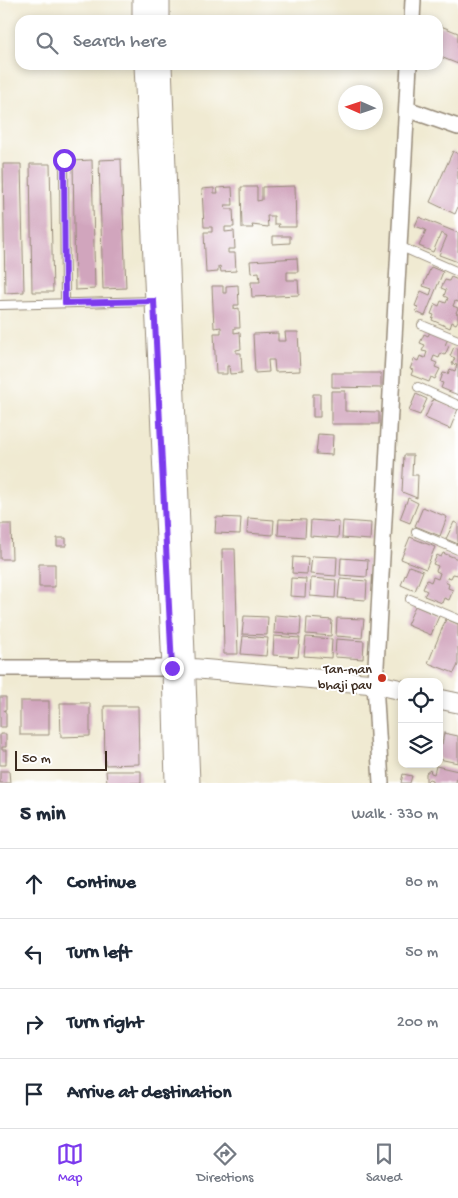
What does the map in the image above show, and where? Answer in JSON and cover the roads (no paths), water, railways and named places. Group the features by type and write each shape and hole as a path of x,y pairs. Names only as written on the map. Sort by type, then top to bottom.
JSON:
{"street":[{"path":"142,0 142,15"},
{"path":"160,0 160,15"},
{"path":"412,15 413,0"},
{"path":"144,70 162,272 154,301 179,668 190,783"},
{"path":"162,70 162,272 179,668 175,783"},
{"path":"381,783 375,684 409,70"},
{"path":"407,109 458,127"},
{"path":"0,668 179,668 375,684 398,689"}],"lane":[{"path":"64,160 65,303"},
{"path":"399,246 458,272"},
{"path":"0,305 154,301"},
{"path":"422,326 458,340"},
{"path":"418,387 458,405"},
{"path":"416,532 458,550"},
{"path":"410,599 458,619"}],"place":[{"name":"Tan-man bhaji pav","path":"382,678"}]}
